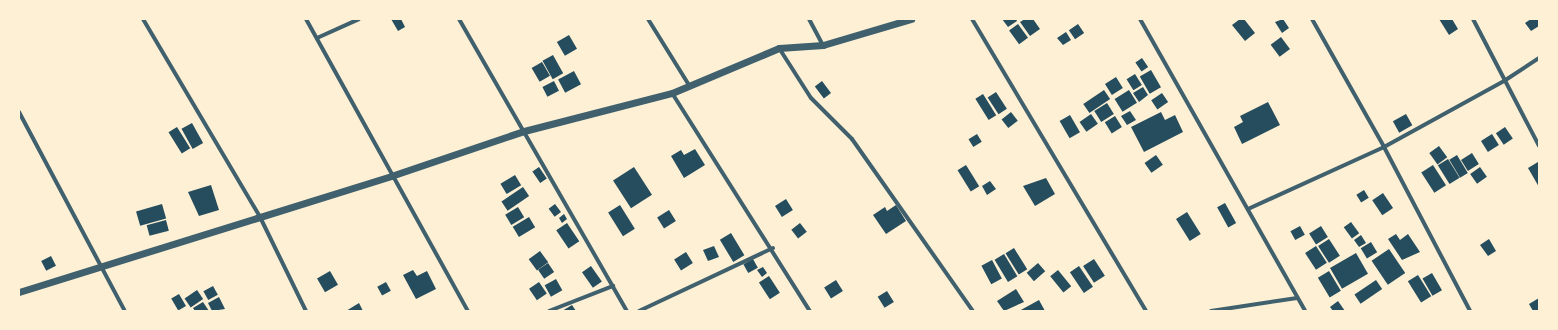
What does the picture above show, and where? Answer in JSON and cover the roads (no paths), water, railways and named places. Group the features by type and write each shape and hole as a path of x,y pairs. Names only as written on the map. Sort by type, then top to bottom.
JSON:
{"street":[{"path":"144,19 260,217 306,311"},
{"path":"306,19 391,176 468,311"},
{"path":"317,38 358,19"},
{"path":"459,19 627,311"},
{"path":"648,19 689,84"},
{"path":"808,19 823,45"},
{"path":"19,292 101,265 391,176 524,131 672,93 689,84 779,48 823,45 911,19"},
{"path":"972,19 1146,311"},
{"path":"1140,19 1305,311"},
{"path":"1312,19 1384,147 1470,311"},
{"path":"1474,19 1504,81 1539,146"},
{"path":"779,48 810,98 852,139 973,311"},
{"path":"1248,209 1384,147 1504,81 1539,58"},
{"path":"672,93 773,248 810,311"},
{"path":"19,112 125,311"},
{"path":"639,311 773,248"},
{"path":"549,311 613,286"},
{"path":"1211,311 1297,298"}]}
